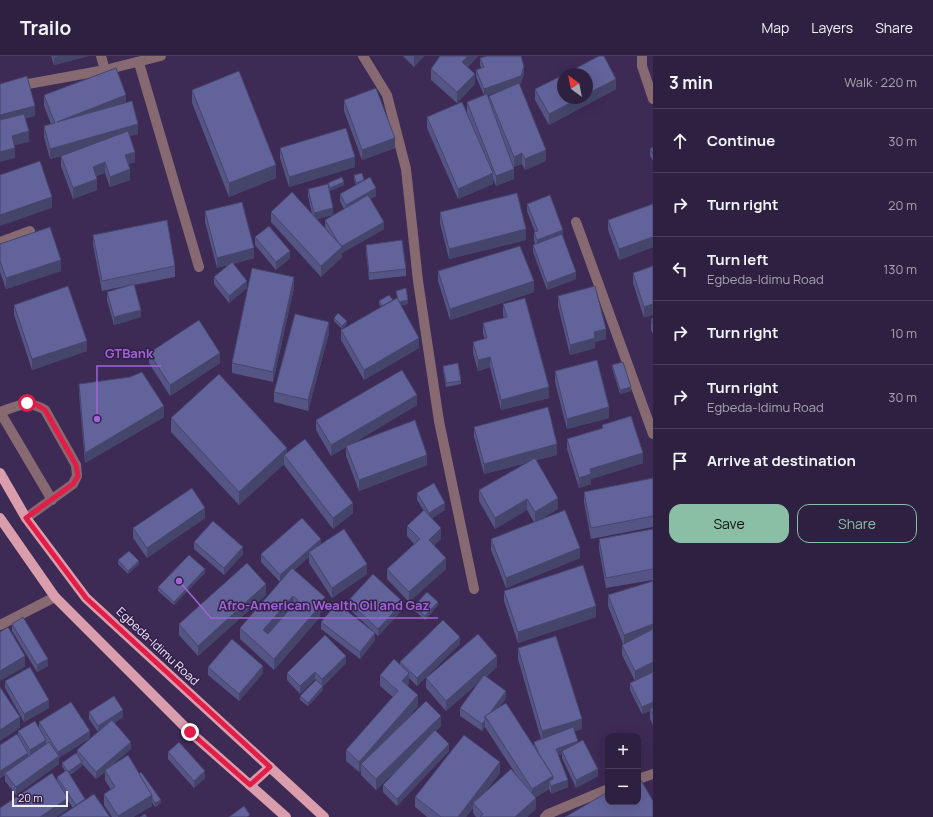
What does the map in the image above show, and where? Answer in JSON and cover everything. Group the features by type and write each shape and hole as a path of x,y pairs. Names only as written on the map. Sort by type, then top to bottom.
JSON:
{"main road":[{"name":"Egbeda-Idimu Road","path":"0,473 26,518 86,598 324,817"},
{"path":"0,518 55,597 190,732 286,817"},
{"path":"250,785 270,767"}],"street":[{"path":"101,56 105,70"},
{"path":"0,89 105,70 139,63 161,56"},
{"path":"363,56 387,95 406,169 418,281 439,421 474,589"},
{"path":"642,56 642,66 653,99"},
{"path":"139,63 199,267"},
{"path":"576,222 653,434"},
{"path":"0,242 30,231"},
{"path":"26,518 52,500 73,484 78,476 76,465 45,410 37,405 27,403 0,412 52,500"},
{"path":"0,625 55,597"},
{"path":"641,778 653,774"},
{"path":"545,817 548,814 605,790"}],"building":[{"path":"440,56 468,56 462,62 475,74 457,92 431,69"},
{"path":"487,56 521,56 524,66 521,76 484,89 476,70 484,67 480,58"},
{"path":"599,56 604,56 616,79 593,91 593,68 576,68"},
{"path":"116,68 126,95 57,122 132,101 138,124 50,149 44,126 55,123 44,95"},
{"path":"239,71 276,165 229,183 192,90"},
{"path":"27,76 35,106 0,115 0,84"},
{"path":"557,78 557,104 568,104 549,114 535,89"},
{"path":"519,83 546,150 525,159 522,153 514,157 489,96"},
{"path":"376,88 395,138 362,150 344,100"},
{"path":"487,94 514,169 496,176 467,102"},
{"path":"462,102 493,173 458,189 427,117"},
{"path":"24,114 29,131 12,136 15,148 0,152 0,120"},
{"path":"346,128 355,157 289,177 280,148"},
{"path":"128,131 135,152 125,155 130,169 110,177 105,162 93,167 97,179 73,188 61,156"},
{"path":"653,147 653,154 650,149"},
{"path":"40,161 52,197 0,215 0,175"},
{"path":"362,173 364,180 356,183 354,175"},
{"path":"342,177 344,182 330,188 328,183"},
{"path":"370,177 376,188 346,205 340,194"},
{"path":"328,184 333,208 314,213 308,189"},
{"path":"292,192 342,247 321,266 271,212"},
{"path":"517,193 526,229 449,249 440,212"},
{"path":"368,195 384,222 342,246 325,220"},
{"path":"550,195 563,230 537,240 534,232 538,231 527,204"},
{"path":"242,202 254,248 217,258 205,211"},
{"path":"653,204 653,237 619,249 608,220"},
{"path":"167,220 175,266 102,281 93,235"},
{"path":"269,226 290,251 276,262 255,237"},
{"path":"50,227 61,260 6,278 0,261 0,244"},
{"path":"562,234 576,272 547,283 533,245"},
{"path":"402,240 406,269 369,273 366,245"},
{"path":"520,246 534,281 450,309 438,271"},
{"path":"232,262 247,281 229,296 214,277"},
{"path":"653,266 653,304 644,307 633,273"},
{"path":"252,268 294,277 273,372 232,363"},
{"path":"134,284 141,310 114,317 107,292"},
{"path":"68,286 87,341 32,359 14,305"},
{"path":"595,286 606,329 594,332 595,338 570,345 558,296"},
{"path":"406,288 408,300 399,302 396,291"},
{"path":"389,295 393,300 382,306 379,301"},
{"path":"397,298 419,338 364,370 341,330"},
{"path":"525,298 549,387 501,400 490,357 478,360 473,342 487,338 483,323 507,317 503,304"},
{"path":"338,313 347,321 342,326 334,318"},
{"path":"295,314 329,322 308,400 274,392"},
{"path":"199,320 220,353 170,385 149,353"},
{"path":"597,360 609,407 567,419 555,371"},
{"path":"623,362 631,387 620,390 612,365"},
{"path":"458,363 461,381 446,383 443,366"},
{"path":"402,370 417,395 331,445 316,420"},
{"path":"142,372 164,406 85,453 79,384 130,377"},
{"path":"219,374 287,448 239,492 171,418"},
{"path":"548,407 557,444 484,464 474,427"},
{"path":"631,416 643,453 590,469 591,474 579,478 567,439 603,428 602,425"},
{"path":"415,420 427,455 359,480 346,446"},
{"path":"305,439 353,503 333,518 284,455"},
{"path":"535,458 558,498 535,512 527,499 495,518 479,490"},
{"path":"653,478 653,516 591,528 584,492"},
{"path":"434,483 445,503 429,513 417,493"},
{"path":"192,488 205,508 147,548 133,528"},
{"path":"424,510 441,528 429,540 446,558 409,592 387,569 420,539 407,526"},
{"path":"565,510 580,548 506,578 491,539"},
{"path":"302,518 321,539 280,575 261,554"},
{"path":"213,521 243,547 224,568 194,542"},
{"path":"344,529 367,564 332,588 309,552"},
{"path":"653,529 653,569 606,578 599,539"},
{"path":"129,551 139,561 128,571 118,560"},
{"path":"189,555 205,569 174,602 158,587"},
{"path":"247,563 266,584 198,646 179,624"},
{"path":"583,565 596,606 518,632 504,591"},
{"path":"292,568 325,597 318,605 320,606 274,659 240,628","holes":["293,596 298,600 268,634 263,630"]},
{"path":"373,574 403,602 378,629 348,601"},
{"path":"653,581 653,624 624,635 608,595"},
{"path":"427,592 438,602 425,616 414,606"},
{"path":"337,603 375,633 360,652 321,622"},
{"path":"23,617 48,659 37,665 12,624"},
{"path":"443,620 460,637 417,678 400,662"},
{"path":"8,627 25,656 0,671 0,632"},
{"path":"653,629 653,662 635,671 622,645"},
{"path":"478,634 497,656 446,701 426,678"},
{"path":"325,635 346,656 322,679 315,672 300,686 287,673"},
{"path":"556,636 582,719 542,731 518,648"},
{"path":"232,639 263,666 239,694 208,667"},
{"path":"394,659 409,673 402,681 418,695 359,762 346,750 398,691 380,675"},
{"path":"30,667 49,700 24,714 5,681"},
{"path":"653,672 653,702 642,707 630,683"},
{"path":"484,675 506,691 490,713 485,716 485,720 482,724 460,708"},
{"path":"316,680 323,686 308,703 300,696"},
{"path":"0,687 20,717 0,730"},
{"path":"114,696 123,710 98,726 89,712"},
{"path":"426,701 441,716 376,779 361,764"},
{"path":"71,702 90,731 58,752 39,722"},
{"path":"506,703 553,776 532,789 485,716"},
{"path":"653,707 653,715 650,709"},
{"path":"112,720 131,742 96,772 77,750"},
{"path":"35,721 46,740 30,750 18,731"},
{"path":"573,727 578,741 556,749 568,780 551,786 549,781 553,779 553,776 539,754 534,742"},
{"path":"435,730 449,744 397,799 383,785"},
{"path":"17,734 28,753 0,771 0,745"},
{"path":"464,735 500,762 458,817 441,817 415,797"},
{"path":"583,740 598,769 576,780 562,751"},
{"path":"49,742 59,756 16,787 5,773"},
{"path":"179,742 205,771 194,781 168,752"},
{"path":"76,753 82,762 68,772 62,763"},
{"path":"128,755 152,795 118,816 104,794 115,787 105,770"},
{"path":"511,769 536,798 515,817 480,817 483,814 473,803"},
{"path":"67,770 85,799 76,805 57,777"},
{"path":"141,772 161,800 155,803 152,795 139,774"},
{"path":"52,773 68,798 40,817 0,817 0,808"},
{"path":"641,780 653,801 653,817 565,817 605,794 605,805 641,805"},
{"path":"94,794 110,817 59,817"},
{"path":"244,806 250,815 247,817 229,817"},
{"path":"145,814 147,817 140,817"}],"place":[{"name":"GTBank","path":"97,419"},
{"name":"Afro-American Wealth Oil and Gaz","path":"179,581"}],"route":[{"path":"27,403 37,405 45,410 76,465 78,476 73,484 26,518 86,598 270,767 250,785 190,732"}]}
